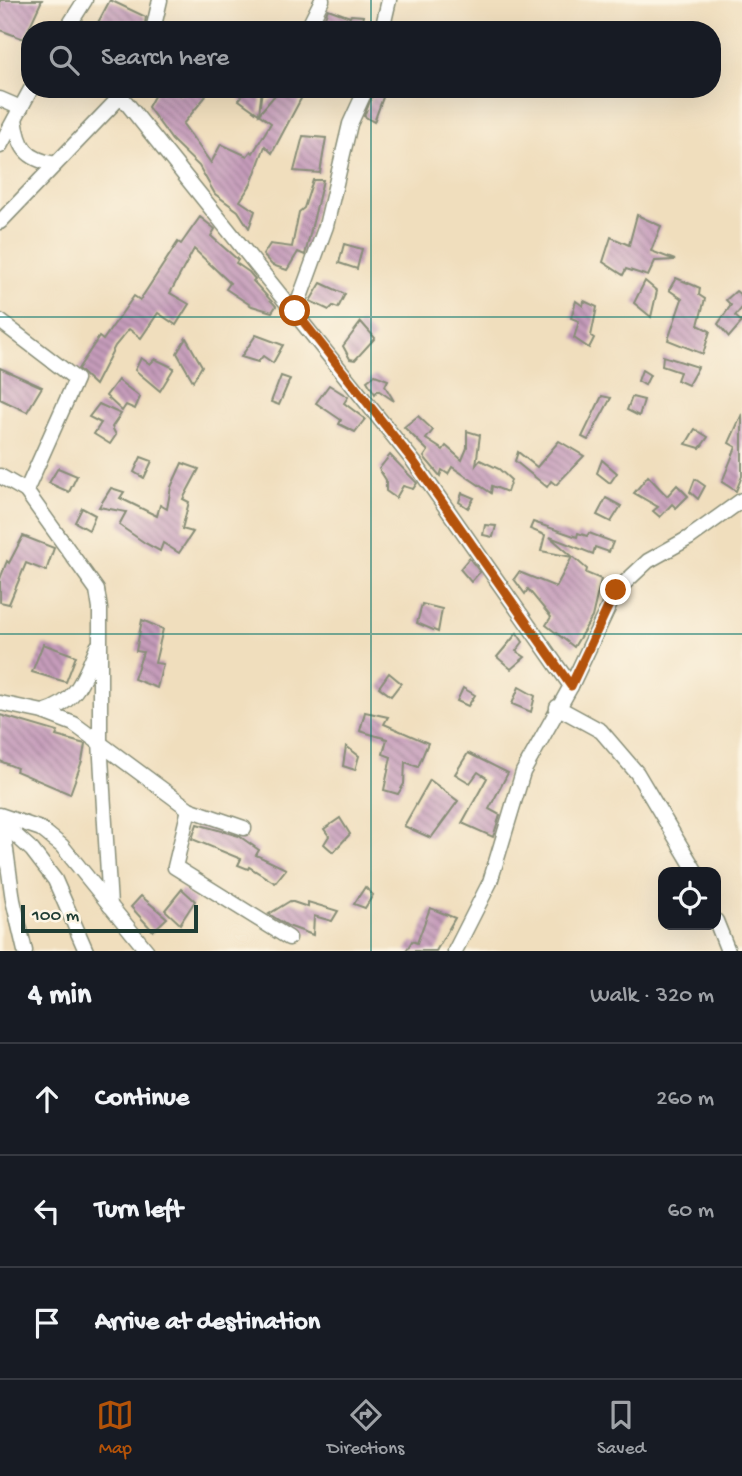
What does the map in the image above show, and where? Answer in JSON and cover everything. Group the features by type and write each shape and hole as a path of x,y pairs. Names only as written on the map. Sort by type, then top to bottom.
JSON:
{"street":[{"path":"72,21 85,0"},
{"path":"155,21 160,0"},
{"path":"312,21 322,0"},
{"path":"384,21 389,2"},
{"path":"0,146 27,98"},
{"path":"0,222 114,98"},
{"path":"126,98 414,462 571,686"},
{"path":"295,311 326,226 350,124 362,98"},
{"path":"0,99 18,114 20,147 36,160 55,164"},
{"path":"0,321 76,379 26,491"},
{"path":"0,476 26,491 90,576 100,608 100,741 110,906"},
{"path":"455,951 490,882 523,772 556,707 571,686 616,590 648,561 690,538 742,500"},
{"path":"43,712 60,707 71,699 81,684 100,639"},
{"path":"0,703 43,712 74,724 189,809 244,828"},
{"path":"556,707 601,731 637,773 693,867"},
{"path":"189,809 175,867 289,938"},
{"path":"1,819 41,830 62,846 147,951"},
{"path":"1,819 13,900 25,951"},
{"path":"1,819 32,850 55,880 86,951"},
{"path":"720,930 728,951"}],"building":[{"path":"0,0 42,0 32,21 21,21 21,38 0,30"},
{"path":"110,0 146,17 145,21 99,21"},
{"path":"328,9 350,17 363,16 362,21 324,21"},
{"path":"153,98 204,98 183,124 211,163 221,144 247,156 251,151 253,153 271,123 239,100 240,98 261,98 259,114 272,98 301,98 272,153 265,146 251,184 240,201 255,211 249,228 238,211 215,194 199,166 172,140 148,107"},
{"path":"371,98 383,98 374,122 364,116"},
{"path":"303,136 326,138 320,173 294,171"},
{"path":"313,180 323,180 305,255 298,252 287,270 272,265 263,255 270,244 292,247 299,212 304,208"},
{"path":"637,215 661,226 651,251 675,260 655,261 648,276 626,269 623,275 603,262 611,237 629,245"},
{"path":"200,217 215,229 211,236 238,260 236,263 249,272 255,279 253,281 276,306 272,312 252,306 226,289 230,283 194,249 170,293 189,304 176,325 158,313 141,338 129,329 115,346 95,385 78,369 99,337 103,340 134,296 140,300 178,242 181,244"},
{"path":"344,244 362,249 357,269 339,263"},
{"path":"676,278 700,288 699,295 705,299 698,325 710,331 703,354 668,340 682,299 669,290"},
{"path":"645,281 657,291 651,317 634,303"},
{"path":"321,283 345,294 338,308 333,306 329,310 310,301"},
{"path":"736,291 742,296 742,308 735,316 742,322 729,337 718,324 731,305 726,300"},
{"path":"576,301 583,306 584,301 597,307 591,336 594,338 589,348 574,338 579,321 571,318"},
{"path":"361,322 375,338 355,360 350,359 343,346"},
{"path":"256,335 283,345 273,363 263,356 258,362 241,357"},
{"path":"186,338 202,366 193,381 177,353"},
{"path":"663,356 698,367 688,385 677,380 680,372 662,366"},
{"path":"141,358 150,364 155,359 174,368 160,391 135,370"},
{"path":"0,368 42,387 27,412 0,399"},
{"path":"642,370 650,375 645,385 638,381"},
{"path":"375,375 388,380 385,386 394,401 378,390 375,394 367,381"},
{"path":"281,376 290,379 279,405 271,402"},
{"path":"118,380 140,397 135,409 126,405 122,411 106,396"},
{"path":"329,385 348,397 344,403 365,419 355,432 339,424 341,420 316,403"},
{"path":"602,396 611,398 588,440 582,437"},
{"path":"632,397 644,400 639,416 627,410"},
{"path":"99,404 121,414 112,427 116,435 110,444 94,434 101,423 89,417"},
{"path":"742,414 742,476 736,491 722,482 736,447 729,443"},
{"path":"418,416 433,430 426,439 443,450 446,446 462,460 467,448 467,431 480,435 476,465 480,460 499,469 511,480 507,492 492,486 491,493 452,467 448,474 442,470 440,476 424,457 428,451 404,427"},
{"path":"695,429 708,437 700,448 686,444"},
{"path":"559,441 584,456 556,485 551,481 547,487 515,461 518,452 537,467"},
{"path":"390,455 417,483 413,489 403,486 396,498 386,491 386,480 379,469"},
{"path":"141,457 152,461 144,478 134,472"},
{"path":"602,460 617,473 610,483 597,473"},
{"path":"182,463 199,469 183,499 189,502 182,529 193,532 179,553 163,543 160,551 119,525 126,512 99,507 111,488 124,492 120,498 157,516 160,505 167,509 171,487"},
{"path":"58,468 77,476 69,492 49,483"},
{"path":"648,476 667,496 677,485 688,496 676,508 672,504 660,517 653,511 658,507 634,493"},
{"path":"695,479 705,486 698,499 690,492"},
{"path":"462,493 474,498 468,508 459,502"},
{"path":"606,498 621,506 611,522 597,515"},
{"path":"82,508 95,515 89,530 75,522"},
{"path":"533,522 577,537 578,533 587,536 589,533 613,542 609,552 595,547 593,554 550,537 587,569 586,573 601,579 592,617 574,647 546,625 551,617 528,589 525,594 514,579 519,572 556,587 572,557 541,551 545,535 530,529"},
{"path":"485,525 496,526 493,537 483,535"},
{"path":"23,536 54,548 46,571 26,563 9,604 0,602 0,579 7,561 9,563"},
{"path":"469,558 480,572 471,582 460,569"},
{"path":"422,604 442,609 438,632 417,623"},
{"path":"142,620 163,629 155,663 163,664 157,688 134,679 143,652 136,651"},
{"path":"517,633 523,642 516,651 525,657 511,669 497,657"},
{"path":"43,644 76,656 66,682 32,672"},
{"path":"389,673 401,683 391,696 379,687"},
{"path":"519,687 535,696 531,712 512,704"},
{"path":"463,688 475,695 468,706 457,701"},
{"path":"365,712 388,717 384,724 428,743 418,767 405,762 404,784 398,794 384,790 391,757 383,754 387,739 360,731"},
{"path":"0,715 58,732 56,736 85,744 70,794 16,771 17,768 0,761"},
{"path":"346,746 359,756 355,770 343,766"},
{"path":"468,753 508,773 489,809 500,815 493,837 462,823 487,778 478,772 470,783 455,774"},
{"path":"430,780 458,801 431,838 404,826"},
{"path":"340,818 350,834 333,852 324,844 329,836 324,829"},
{"path":"197,824 239,836 259,850 256,855 286,869 275,883 249,867 248,869 238,865 241,859 192,839"},
{"path":"365,887 373,895 365,908 354,904"},
{"path":"182,889 195,901 180,924 165,910"},
{"path":"141,896 167,918 153,931 131,907"},
{"path":"290,901 308,907 308,902 338,911 332,921 314,916 313,935 288,926 269,914"},
{"path":"430,908 455,918 436,951 406,951 412,941 417,943"}],"route":[{"path":"295,311 414,462 571,686 616,590"}]}
